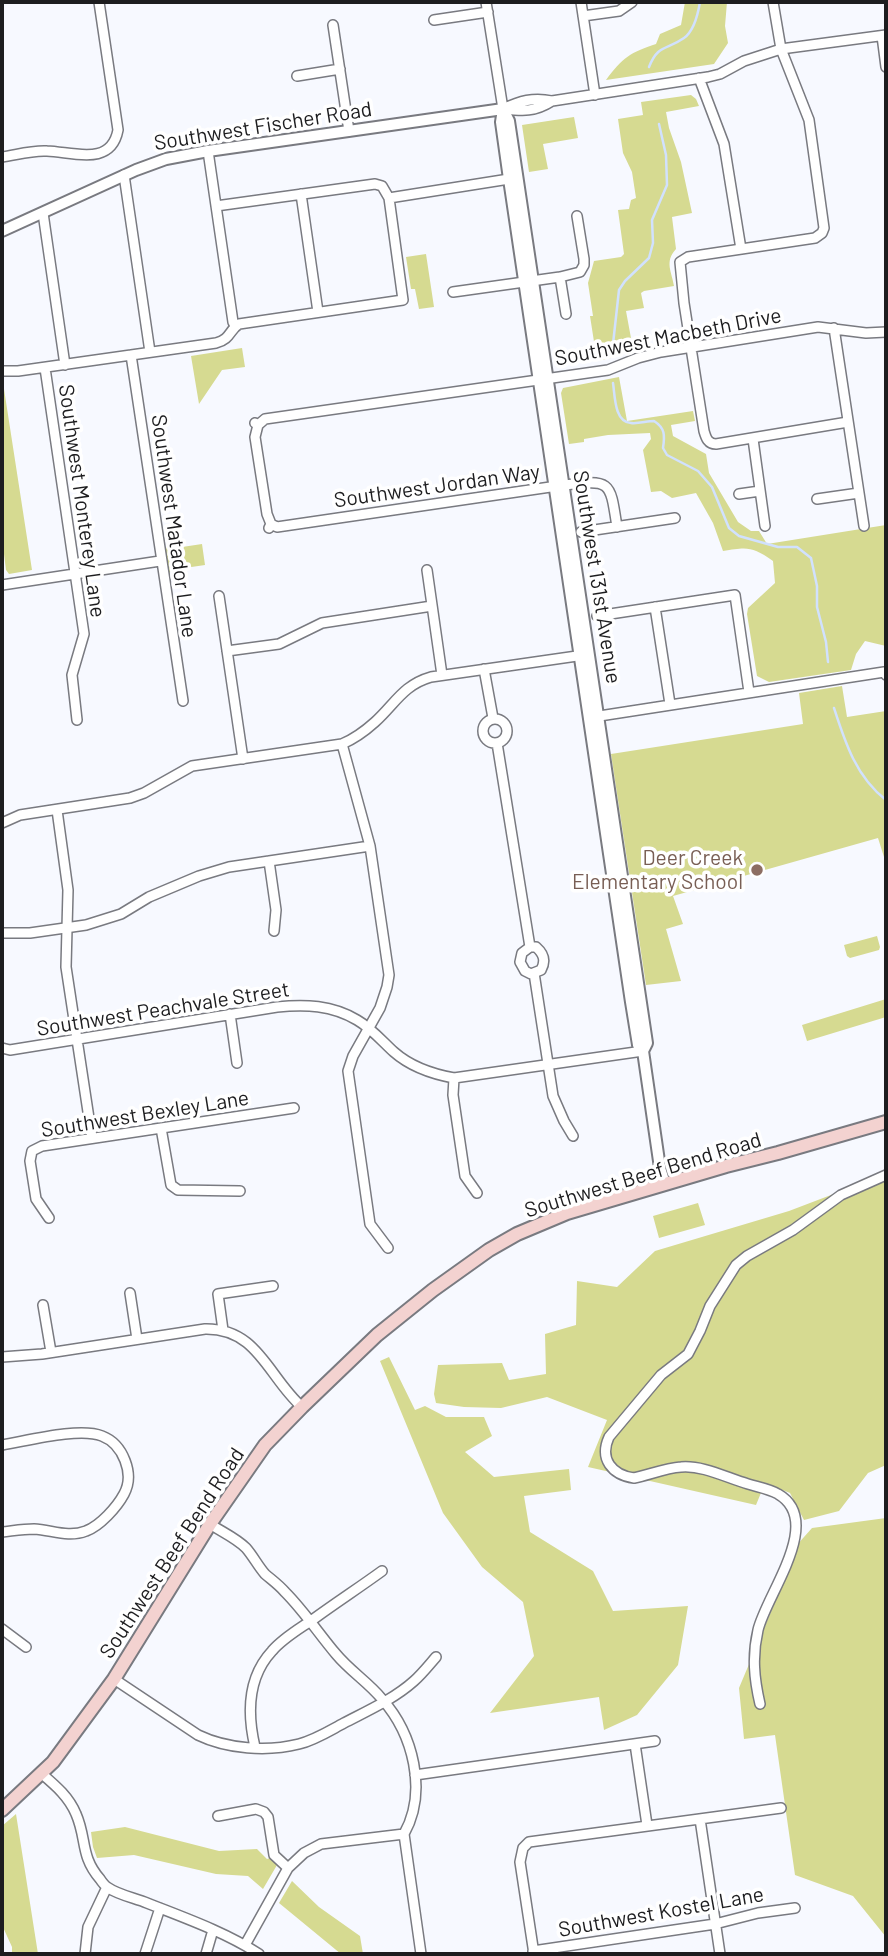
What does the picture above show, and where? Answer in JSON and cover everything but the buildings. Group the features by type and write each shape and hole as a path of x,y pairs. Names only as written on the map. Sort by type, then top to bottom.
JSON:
{"main road":[{"name":"Southwest Beef Bend Road","path":"2,1810 42,1774 60,1753 114,1679 210,1524 265,1445 377,1335 452,1275 517,1234 567,1213 886,1122"}],"street":[{"path":"2,157 44,151 93,155 108,149 114,143 118,130 99,2"},
{"path":"580,2 595,94"},
{"path":"583,16 619,10 632,2"},
{"path":"773,2 781,49 809,120 824,223 822,233 809,239 688,257 680,262 704,431 710,443 716,444 848,422"},
{"name":"Southwest 131st Avenue","path":"434,20 487,7 503,109 509,121 638,1045 643,1051 660,1168 665,1184"},
{"path":"333,25 349,131"},
{"path":"884,36 886,67"},
{"name":"Southwest Fischer Road","path":"2,231 124,175 166,159 503,109 522,111 541,108 552,101 720,74 744,61 781,49 884,36"},
{"path":"298,76 340,69"},
{"path":"699,78 724,144 741,249"},
{"name":"Southwest 131st Avenue","path":"503,109 501,122 509,179 530,282"},
{"path":"208,152 235,326"},
{"path":"124,175 150,352"},
{"path":"388,198 509,179"},
{"path":"2,371 45,368 216,343 228,337 239,324 403,300 388,198 382,186 376,184 216,206"},
{"path":"301,194 318,312"},
{"name":"Southwest Monterey Lane","path":"43,213 65,365"},
{"path":"453,292 530,282 580,272 584,265 578,216"},
{"path":"559,277 566,314"},
{"name":"Southwest Macbeth Drive","path":"544,379 608,370 638,358 691,346 818,327 866,333 886,332"},
{"path":"834,328 864,526"},
{"name":"Southwest Matador Lane","path":"131,355 183,701"},
{"name":"Southwest Monterey Lane","path":"45,368 84,634 72,675 77,720"},
{"name":"Southwest Jordan Way","path":"544,379 265,419 256,424 255,432 270,527 559,485 598,482 608,487 617,527"},
{"path":"753,439 765,526"},
{"path":"739,494 760,491"},
{"path":"817,499 859,493"},
{"path":"581,532 675,518"},
{"path":"2,585 160,561"},
{"path":"427,570 442,676"},
{"path":"597,616 735,595 749,692"},
{"path":"219,596 243,759"},
{"path":"227,651 279,644 322,623 432,606"},
{"path":"655,607 670,704"},
{"path":"2,823 20,815 130,798 192,766 342,744 354,739 374,723 417,681 585,655"},
{"path":"484,669 493,718"},
{"path":"594,717 886,670"},
{"path":"493,718 502,720 507,728 505,738 497,743 485,739 482,732 485,723 493,718"},
{"path":"497,743 530,947"},
{"path":"342,744 370,846 389,975 380,1008 353,1056 348,1071 370,1224 388,1248"},
{"path":"57,810 68,890 66,967 92,1138"},
{"path":"2,933 30,933 86,925 121,914 149,897 229,867 370,846"},
{"path":"269,860 276,910 274,931"},
{"path":"530,947 541,951 544,961 541,970 534,973 525,971 520,962 522,953 530,947"},
{"path":"534,973 553,1096 573,1136"},
{"name":"Southwest Peachvale Street","path":"2,1048 10,1050 230,1014 308,1005 339,1011 369,1028 408,1062 430,1073 454,1078 643,1051"},
{"path":"230,1014 237,1063"},
{"path":"454,1078 453,1095 465,1176 477,1193"},
{"name":"Southwest Bexley Lane","path":"49,1218 36,1199 30,1161 32,1151 42,1146 294,1108"},
{"path":"161,1128 171,1185 177,1190 240,1191"},
{"path":"760,1704 754,1679 758,1629 795,1542 796,1517 790,1505 778,1494 697,1468 682,1467 634,1478 626,1477 614,1472 608,1465 606,1443 661,1375 688,1354 710,1306 736,1265 793,1230 841,1195 886,1175"},
{"path":"223,1330 218,1294 274,1286"},
{"path":"130,1293 137,1339"},
{"path":"43,1305 51,1352"},
{"path":"2,1357 205,1329 223,1330 246,1340 290,1396 302,1407"},
{"path":"2,1445 89,1433 106,1437 114,1443 123,1456 128,1472 124,1494 95,1527 75,1534 34,1529 2,1532"},
{"path":"210,1524 244,1546 261,1569 285,1591 344,1664 365,1680 384,1700 405,1737 415,1775 415,1800 414,1812 404,1834 421,1954"},
{"path":"255,1747 249,1707 251,1693 264,1661 272,1650 382,1571"},
{"path":"2,1629 26,1647"},
{"path":"114,1679 210,1741 224,1745 255,1747 309,1741 415,1680 436,1657"},
{"path":"415,1775 655,1741"},
{"path":"635,1744 647,1825"},
{"path":"42,1774 61,1790 70,1802 80,1825 88,1861 107,1887 213,1930 259,1954"},
{"path":"533,1953 520,1862 523,1849 529,1842 781,1808"},
{"path":"218,1816 256,1810 264,1812 268,1817 275,1855 288,1868"},
{"path":"700,1819 720,1954"},
{"path":"245,1945 288,1868 304,1853 321,1844 404,1834"},
{"path":"85,1954 88,1927 107,1887"},
{"path":"145,1954 160,1908"},
{"name":"Southwest Kostel Lane","path":"533,1953 715,1924 758,1913 795,1908"},
{"path":"206,1954 213,1930"}],"green space":[{"path":"685,2 727,2 725,26 728,43 714,64 606,80 628,57 656,44 660,34 681,25"},
{"path":"691,95 699,106 666,112 692,213 672,217 676,249 670,263 674,286 641,293 644,308 626,311 633,349 597,361 588,283 594,261 621,257 624,254 618,210 629,209 631,200 636,198 632,172 623,153 618,119 643,115 641,102"},
{"path":"574,117 578,138 543,144 548,169 529,172 522,125"},
{"path":"426,254 434,307 419,309 415,289 411,289 406,257"},
{"path":"242,348 245,367 222,370 199,404 191,356"},
{"path":"2,376 32,570 9,574 6,570 2,538"},
{"path":"619,377 627,421 693,411 695,421 671,425 673,436 706,454 709,473 738,522 751,531 759,531 767,544 886,525 886,646 865,641 856,654 851,670 769,682 757,676 747,614 748,608 775,583 773,561 749,549 723,551 713,523 696,493 672,498 661,491 651,492 643,450 651,439 650,433 608,435 569,444 561,393 563,388"},
{"path":"202,544 205,565 171,570 169,574 164,546 169,549"},
{"path":"842,686 847,717 886,711 886,857 878,838 673,896 683,924 666,929 681,981 646,985 611,754 803,724 799,693"},
{"path":"877,936 879,950 850,958 847,956 844,945"},
{"path":"886,999 886,1017 807,1041 802,1025"},
{"path":"886,1174 886,1465 868,1473 839,1511 804,1520 790,1493 765,1483 756,1505 588,1467 607,1420 547,1397 501,1408 436,1403 434,1394 438,1365 502,1363 509,1380 546,1374 545,1334 576,1325 577,1281 617,1287 655,1251 789,1211"},
{"path":"698,1203 705,1225 659,1238 653,1216"},
{"path":"389,1357 415,1410 425,1406 446,1417 484,1417 492,1436 465,1452 494,1477 569,1469 571,1490 524,1496 530,1532 593,1571 613,1611 688,1606 678,1665 637,1715 604,1730 599,1697 490,1713 534,1656 523,1602 482,1567 443,1513 380,1361"},
{"path":"886,1518 886,1937 853,1896 795,1875 775,1735 744,1739 739,1688 796,1546 812,1528"},
{"path":"16,1814 38,1954 12,1954 12,1947 2,1925 2,1826"},
{"path":"125,1827 219,1851 257,1849 277,1865 263,1889 248,1876 216,1874 134,1855 97,1858 91,1832"},
{"path":"292,1881 319,1907 360,1936 363,1954 341,1954 279,1903"}],"waterway":[{"path":"649,67 656,54 687,35 695,22 700,2"},
{"path":"612,353 619,290 649,258 653,243 652,220 667,185 666,155 659,124"},
{"path":"613,383 616,407 621,418 631,423 654,421 660,426 664,436 663,448 667,455 698,471 712,487 729,528 739,536 778,547 797,547 811,558 828,662"},
{"path":"834,708 847,746 859,770 886,800"}],"place":[{"name":"Deer Creek Elementary School","path":"757,870"}]}
